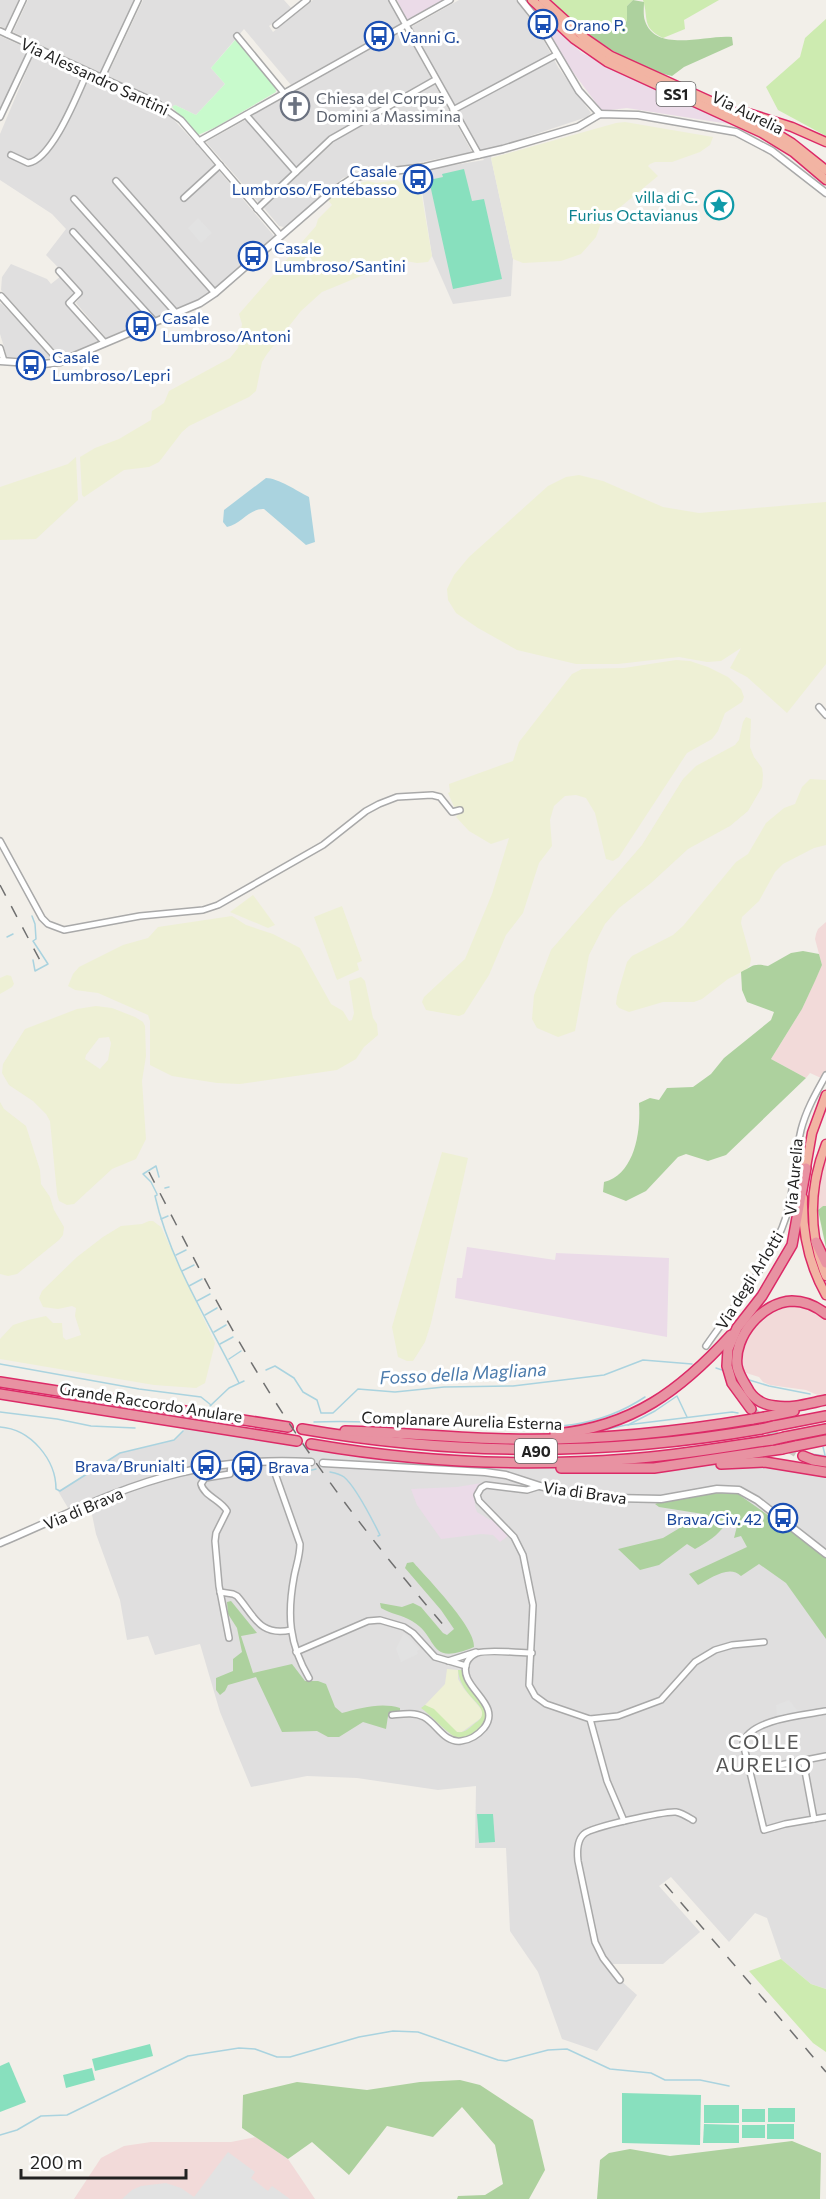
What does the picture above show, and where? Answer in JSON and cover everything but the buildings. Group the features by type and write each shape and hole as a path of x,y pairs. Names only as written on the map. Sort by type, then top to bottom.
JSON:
{"highway":[{"name":"Via Aurelia","path":"532,0 574,39 608,62 762,133 793,152 826,180"},
{"name":"Via Aurelia","path":"543,0 585,38 611,56 761,124 782,136 826,170"},
{"path":"719,105 781,124 826,142"},
{"name":"Via Aurelia","path":"826,1095 812,1133 803,1205 805,1234 814,1271 826,1295"},
{"name":"Via Aurelia","path":"826,1144 814,1186 813,1216 816,1242 826,1276"},
{"path":"508,1439 520,1436 569,1433 605,1424 634,1414 663,1398 686,1380 737,1328 762,1296 792,1245 806,1168"},
{"path":"816,1242 826,1263"},
{"path":"732,1365 746,1332 773,1306 788,1301 801,1302 814,1306 826,1314"},
{"path":"737,1328 730,1344 734,1388 751,1409"},
{"path":"732,1365 755,1399 776,1407 826,1402"},
{"name":"Grande Raccordo Anulare","path":"0,1382 288,1427"},
{"name":"Grande Raccordo Anulare","path":"0,1394 297,1442"},
{"name":"Complanare Aurelia Esterna","path":"826,1402 765,1417 697,1429 629,1436 508,1439 390,1431 306,1430 414,1445 528,1451 641,1446 761,1429 826,1416"},
{"name":"A90","path":"311,1443 441,1459 514,1463 629,1459 772,1440 826,1429"},
{"path":"674,1466 826,1440"},
{"path":"802,1456 826,1462"},
{"path":"514,1463 536,1467 626,1470 765,1462 826,1472"}],"street":[{"path":"7,34 23,0"},
{"path":"101,79 138,0"},
{"path":"276,25 307,0"},
{"path":"392,0 479,155"},
{"path":"199,141 450,0"},
{"path":"521,0 537,20 579,91 600,114"},
{"name":"Via Alessandro Santini","path":"0,31 167,109 181,120 280,235"},
{"path":"237,36 284,93"},
{"path":"0,117 33,47"},
{"path":"453,110 556,55"},
{"path":"11,155 27,163 37,160 63,127 87,73"},
{"path":"257,209 331,139 435,80"},
{"path":"0,348 2,361 44,364 60,362 200,303 216,293 280,235 349,180 479,155 578,126 600,114 633,114 736,132 762,145 802,172 826,193"},
{"path":"246,115 296,172"},
{"path":"184,198 220,165"},
{"path":"414,169 415,180"},
{"path":"116,181 216,293"},
{"path":"74,199 176,313"},
{"path":"73,232 155,322"},
{"path":"59,271 79,293 69,303 105,343"},
{"path":"2,296 60,362"},
{"path":"819,707 826,715"},
{"path":"0,841 42,918 48,924 64,930 140,916 203,910 218,906 323,845 366,811 397,797 432,795 440,797 452,812 460,810"},
{"name":"Via degli Arlotti","path":"706,1346 767,1258 778,1238 790,1201 805,1116 826,1076"},
{"path":"271,1462 300,1546 293,1583 291,1630 296,1652 309,1678"},
{"name":"Via di Brava","path":"0,1543 108,1496 185,1471 231,1464 311,1462"},
{"name":"Via di Brava","path":"323,1463 485,1472 506,1475 540,1486 582,1495 661,1499 717,1489 739,1490 758,1500 826,1554"},
{"path":"229,1638 220,1592 215,1539 227,1511 225,1506 203,1491 201,1484 205,1478 230,1474 231,1464"},
{"path":"540,1486 527,1490 486,1485 477,1495 479,1502 514,1537 522,1550 533,1605 529,1685 535,1696 546,1704 590,1719 627,1714 659,1702 667,1696 695,1662 716,1650 732,1645 764,1642"},
{"path":"220,1592 236,1595 253,1618 265,1628 276,1631 291,1630"},
{"path":"296,1652 361,1624 376,1620 408,1629 435,1657 466,1666"},
{"path":"447,1661 472,1652 532,1653"},
{"path":"392,1714 422,1716 452,1741 465,1741 473,1738 486,1724 489,1713 485,1702 470,1682 466,1666 471,1656 480,1653"},
{"path":"826,1711 771,1722 744,1739 764,1830 826,1817"},
{"path":"590,1719 607,1781 624,1821"},
{"path":"780,1765 826,1756"},
{"path":"803,1760 814,1819"},
{"path":"620,1980 603,1958 594,1937 578,1852 580,1840 585,1833 624,1821 672,1812 693,1820"}],"shaded area":[{"path":"0,0 19,0 5,29 0,26"},
{"path":"28,0 135,0 100,73 13,32"},
{"path":"143,0 284,0 292,9 269,26 273,32 313,0 389,0 402,23 291,85 244,29 211,68 225,84 196,115 175,105 172,107 107,76"},
{"path":"397,0 443,0 407,20"},
{"path":"459,0 516,0 537,28 558,67 591,113 587,117 494,148 491,158 513,259 511,296 453,304 432,256 419,171 484,160 411,27"},
{"path":"539,15 582,53 729,124 627,108 602,111 561,56"},
{"path":"404,29 472,152 356,173 343,178 284,227 279,226 264,208 336,140 356,129 352,123 326,139 311,152 313,155 296,169 251,116"},
{"path":"0,36 29,49 0,111"},
{"path":"34,53 161,109 199,147 274,236 208,295 106,338 76,303 83,293 46,255 66,229 52,214 0,180 0,134"},
{"path":"247,119 292,172 259,203 206,142"},
{"path":"198,218 212,233 201,243 188,228"},
{"path":"11,264 47,279 51,284 61,276 76,292 68,304 102,342 63,359 1,290 2,277"},
{"path":"0,303 54,359 7,357 0,334"},
{"path":"826,922 826,1070 821,1078 810,1073 806,1078 771,1059 802,1009 822,965 815,939 818,929"},
{"path":"826,1153 826,1206 818,1210 819,1181"},
{"path":"467,1247 555,1260 556,1253 669,1258 667,1337 455,1298 457,1278 462,1278"},
{"path":"790,1305 814,1310 826,1318 826,1396 806,1390 770,1385 759,1377 743,1372 741,1355 749,1333 774,1311"},
{"path":"187,1423 315,1444 536,1467 581,1469 765,1462 826,1472 826,1989 811,1984 781,1959 767,1918 755,1913 729,1942 671,1877 659,1886 700,1932 663,1964 608,1964 620,1980 637,1995 597,2051 562,2039 538,1972 510,1931 506,1848 475,1848 476,1786 438,1790 357,1778 307,1776 251,1787 220,1712 200,1644 155,1655 148,1636 127,1640 120,1600 96,1534 90,1505 71,1513 58,1491 120,1453 174,1440"},
{"path":"482,1483 474,1493 475,1506 477,1512 490,1520 493,1519 508,1536 500,1542 493,1535 481,1534 441,1539 417,1505 411,1489 457,1487"},
{"path":"404,1633 420,1649 417,1651 418,1654 401,1662 396,1649"},
{"path":"789,1700 796,1709 801,1711 777,1716 776,1705"},
{"path":"256,2137 288,2159 315,2199 74,2199 101,2158 124,2146 151,2142 231,2142"},
{"path":"228,2152 255,2172 251,2178 268,2191 272,2186 290,2199 122,2199 141,2186 166,2183 181,2188 194,2197"}],"green space":[{"path":"551,0 633,0 627,6 627,21 614,29 597,21 581,29"},
{"path":"633,0 644,2 645,21 651,31 660,37 684,40 732,37 733,45 684,67 672,76 647,69 613,51 581,29 597,21 615,29 627,21 627,6"},
{"path":"643,0 719,0 684,20 685,29 663,38 651,30 647,22"},
{"path":"826,19 826,136 778,110 766,87 800,57 805,38"},
{"path":"236,39 275,86 276,92 198,135 172,107 175,105 196,115 225,84 211,68"},
{"path":"625,122 713,137 710,145 700,152 672,162 650,164 648,166 658,176 601,223 596,237 581,254 561,261 523,263 513,259 491,158"},
{"path":"464,169 472,201 484,199 502,279 453,289 429,180 443,177 442,174"},
{"path":"397,180 409,189 421,191 432,256 428,262 400,260 322,292 301,311 267,354 262,362 256,391 249,397 189,426 159,462 149,467 124,470 84,497 80,457 95,448 119,439 151,420 152,411 164,403 169,391 230,358 238,348 242,324 239,314 316,226 318,219 332,205 328,200 352,185 368,181 376,183"},
{"path":"76,457 78,500 36,539 0,540 0,487 68,464"},
{"path":"579,475 603,481 663,507 699,513 826,502 826,664 787,713 747,677 730,668 741,648 721,661 707,662 679,657 618,664 576,664 517,650 456,613 448,600 447,589 454,575 469,557 548,486 566,477"},
{"path":"676,660 690,661 728,677 741,689 744,697 742,702 725,713 712,739 687,753 619,857 613,861 606,859 595,813 586,798 576,795 565,796 554,806 550,820 552,846 539,863 523,913 506,935 489,975 464,1014 459,1016 426,1010 422,1002 424,997 465,959 492,894 509,838 491,844 469,831 456,817 460,812 455,809 448,793 450,792 449,784 513,761 519,742 572,674 582,669 624,668"},
{"path":"746,717 751,719 750,747 762,768 763,775 762,787 748,811 730,826 688,849 619,908 605,924 589,955 575,1031 558,1037 537,1028 532,1019 534,995 551,950 642,845 683,779 696,766 735,745 739,740"},
{"path":"810,779 826,780 826,845 814,848 783,864 775,872 759,901 742,917 741,923 751,959 747,969 694,1002 663,1002 629,1012 619,1008 616,1004 617,996 627,962 632,956 673,935 683,926 736,862 748,854 766,823 784,808 795,804 802,787"},
{"path":"253,895 275,925 268,928 230,912"},
{"path":"342,906 362,961 357,963 359,970 337,980 314,917"},
{"path":"232,916 246,925 273,934 300,948 331,1004 343,1011 349,1021 352,1020 354,1013 349,981 361,977 365,981 378,1035 364,1047 356,1059 337,1070 240,1084 172,1076 150,1065 148,1015 98,993 75,990 68,986 79,967 123,945 148,938 158,927"},
{"path":"803,951 819,954 822,965 802,1009 771,1059 806,1078 726,1155 708,1161 686,1154 678,1157 646,1191 626,1201 603,1192 604,1182 623,1170 634,1150 639,1126 639,1103 650,1098 659,1100 667,1088 693,1087 711,1074 724,1058 771,1020 774,1012 747,1002 742,990 741,972 756,965 768,966 791,953"},
{"path":"11,976 14,984 0,994 0,978"},
{"path":"96,1006 112,1008 143,1022 146,1056 142,1081 146,1139 136,1159 112,1169 74,1204 67,1205 59,1201 57,1194 50,1121 33,1101 9,1085 2,1073 3,1064 25,1029 77,1009","holes":["109,1037 111,1043 108,1060 100,1069 85,1059 86,1055 99,1038"]},
{"path":"0,1102 4,1109 26,1126 40,1170 41,1184 50,1197 54,1210 64,1227 63,1235 59,1240 17,1274 8,1276 0,1274"},
{"path":"442,1152 468,1158 431,1323 425,1342 413,1361 407,1361 398,1357 392,1327"},
{"path":"826,1206 826,1248 818,1210"},
{"path":"149,1221 161,1227 215,1343 205,1383 196,1388 154,1385 0,1359 0,1339 13,1325 28,1320 46,1316 53,1323 62,1323 63,1337 66,1340 81,1335 75,1316 76,1308 72,1306 58,1309 43,1307 39,1298 42,1291 77,1257 103,1237 121,1226"},
{"path":"719,1493 738,1494 826,1556 826,1639 786,1583 759,1564 741,1576 725,1572 698,1585 689,1574 747,1547 741,1536 734,1538 737,1526 728,1519 722,1529 710,1540 695,1549 687,1544 659,1565 640,1570 618,1549 663,1538 703,1514 659,1507 655,1504 672,1498"},
{"path":"413,1562 459,1616 473,1639 474,1647 448,1654 441,1652 412,1621 381,1608 380,1603 402,1607 413,1603 421,1607 443,1633 447,1635 454,1629 405,1568 407,1563"},
{"path":"231,1601 257,1633 241,1636 253,1673 292,1664 305,1681 318,1681 326,1684 335,1707 342,1713 378,1706 393,1706 400,1708 400,1712 388,1716 386,1729 363,1722 339,1737 328,1737 317,1731 282,1732 256,1677 228,1685 220,1695 216,1690 216,1678 233,1671 233,1659 242,1652 237,1628 228,1614 227,1602"},
{"path":"447,1669 458,1670 458,1679 464,1689 482,1710 481,1718 462,1732 457,1732 425,1705 445,1684"},
{"path":"458,1670 464,1670 487,1713 478,1730 461,1740 421,1708 425,1705 434,1709 457,1732 466,1730 480,1719 481,1708 462,1685"},
{"path":"477,1814 493,1814 495,1842 479,1843"},
{"path":"781,1959 811,1984 826,1989 826,2052 813,2043 749,1971"},
{"path":"150,2044 153,2056 95,2071 92,2059"},
{"path":"9,2062 26,2102 0,2112 0,2066"},
{"path":"92,2068 95,2080 66,2088 63,2075"},
{"path":"460,2080 480,2085 533,2120 545,2170 529,2199 457,2199 458,2196 485,2195 503,2184 495,2145 462,2107 433,2137 387,2126 349,2175 312,2142 288,2159 242,2128 243,2095 297,2082 367,2090 420,2082"},
{"path":"622,2093 701,2095 700,2145 622,2143"},
{"path":"704,2105 739,2105 739,2123 704,2123"},
{"path":"768,2108 795,2108 795,2122 768,2122"},
{"path":"742,2109 765,2109 765,2122 742,2122"},
{"path":"704,2124 739,2125 739,2143 703,2143"},
{"path":"767,2124 794,2124 794,2139 767,2139"},
{"path":"742,2125 765,2125 765,2138 742,2138"},
{"path":"792,2141 821,2153 820,2199 597,2199 600,2160 609,2153 630,2149 670,2156"}],"water":[{"path":"266,478 282,482 309,497 315,542 306,545 264,509 254,511 227,527 223,522 224,510"}],"waterway":[{"path":"32,916 36,939 33,941 48,964 35,971 33,960"},
{"path":"7,937 13,934"},
{"path":"157,1194 151,1182 143,1174 156,1166 159,1177"},
{"path":"165,1188 169,1187"},
{"path":"157,1195 155,1196 162,1220 180,1268 239,1383"},
{"path":"161,1219 168,1216"},
{"path":"176,1255 186,1250"},
{"path":"182,1271 194,1265"},
{"path":"189,1286 202,1279"},
{"path":"197,1301 210,1294"},
{"path":"205,1315 217,1308"},
{"path":"214,1332 226,1325"},
{"path":"220,1344 233,1337"},
{"path":"229,1359 241,1351"},
{"name":"Fosso della Magliana","path":"266,1370 275,1366 294,1378 303,1392 317,1400 321,1413 333,1413 358,1389 395,1392 444,1387 513,1386 604,1375 643,1360 692,1364"},
{"path":"0,1364 139,1389 201,1397 211,1405"},
{"name":"Fosso della Magliana","path":"716,1368 725,1371"},
{"name":"Fosso della Magliana","path":"746,1379 810,1394"},
{"name":"Fosso della Magliana","path":"210,1406 229,1388 244,1381"},
{"path":"628,1425 677,1396 687,1417"},
{"path":"314,1422 563,1426 604,1417 645,1397"},
{"path":"0,1412 91,1426 135,1428"},
{"path":"594,1432 626,1425 738,1413"},
{"name":"Fosso della Magliana","path":"0,1427 22,1433 40,1448 52,1467 56,1489 60,1491 120,1453 174,1440 183,1431"},
{"path":"823,1447 825,1455"},
{"path":"811,1454 826,1456"},
{"path":"302,1468 304,1471 311,1470"},
{"path":"312,1470 316,1469"},
{"path":"330,1472 344,1477 353,1488 364,1504 380,1535 378,1536"},
{"path":"0,2135 17,2130 41,2116 67,2115 188,2056 239,2048 255,2049 277,2057 290,2057 359,2037 393,2031 418,2032 498,2060 506,2061 548,2050 567,2049 610,2069 651,2073 665,2080 700,2080 729,2086"}],"tunnel":[{"path":"751,1409 781,1441 803,1456"}],"railway":[{"path":"0,885 43,966"},
{"path":"149,1172 223,1313 291,1426 354,1515 446,1628"},
{"path":"665,1884 826,2072"}],"place":[{"name":"Orano P.","path":"543,24"},
{"name":"Vanni G.","path":"379,36"},
{"name":"Chiesa del Corpus Domini a Massimina","path":"295,106"},
{"name":"Casale Lumbroso/Fontebasso","path":"418,179"},
{"name":"villa di C. Furius Octavianus","path":"719,205"},
{"name":"Casale Lumbroso/Santini","path":"253,256"},
{"name":"Casale Lumbroso/Antoni","path":"141,326"},
{"name":"Casale Lumbroso/Lepri","path":"31,365"},
{"name":"Brava/Brunialti","path":"206,1465"},
{"name":"Brava","path":"247,1466"},
{"name":"Brava/Civ. 42","path":"783,1518"}],"district":[{"name":"COLLE AURELIO","path":"764,1752"}]}
